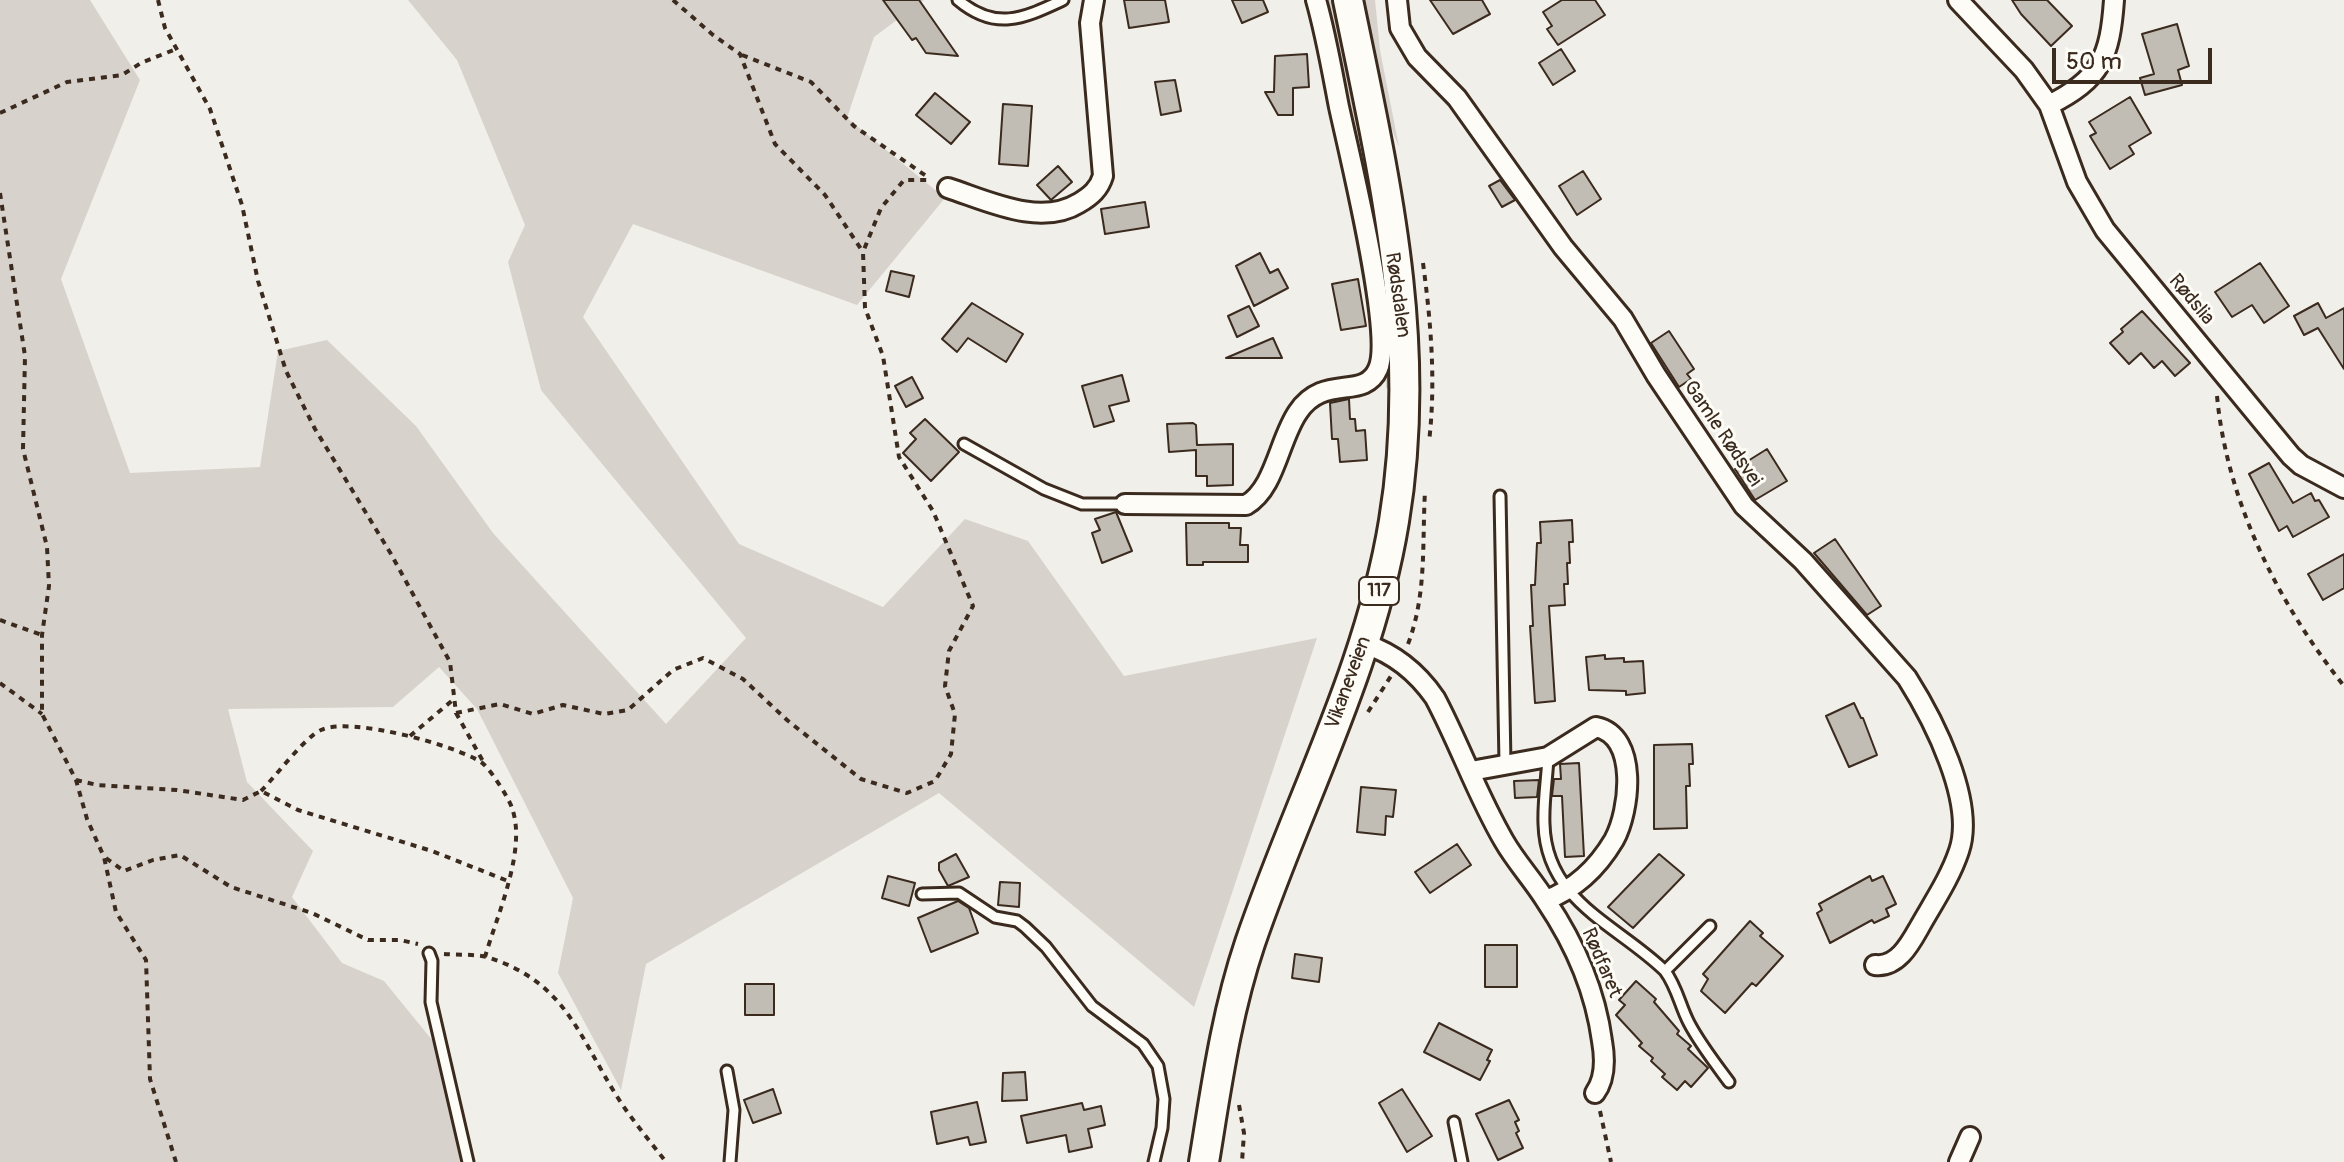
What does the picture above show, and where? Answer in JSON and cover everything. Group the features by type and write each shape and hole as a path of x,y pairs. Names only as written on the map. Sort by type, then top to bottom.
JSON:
{"main road":[{"name":"Vikaneveien","path":"1204,1162 1230,1017 1249,946 1365,644 1394,522 1401,466 1406,365 1396,255 1348,0"}],"street":[{"path":"940,184 1034,214 1074,207 1096,191 1103,176 1090,23 1094,0"},
{"name":"Rødsdalen","path":"1125,504 1246,505 1266,486 1287,429 1309,399 1325,390 1364,386 1373,379 1379,368 1381,336 1368,245 1316,0"},
{"name":"Gamle Rødsvei","path":"1397,0 1400,28 1417,57 1457,98 1563,247 1623,319 1656,375 1744,506 1803,561 1907,678 1921,700 1953,778 1963,817 1963,834 1949,875 1913,939 1893,962 1875,965"},
{"name":"Rødslia","path":"1958,0 2024,70 2049,105 2077,182 2105,230 2291,456 2301,465 2344,488"},
{"path":"2049,105 2081,88 2097,69 2109,43 2114,0"},
{"name":"Rødfaret","path":"1365,644 1401,662 1435,698 1504,841 1546,900 1577,952 1599,1014 1604,1072 1595,1093"},
{"path":"1471,771 1548,757 1596,727 1617,740 1625,756 1625,810 1621,826 1585,877 1567,891 1546,900"},
{"path":"1959,1162 1970,1137"}],"lane":[{"path":"958,0 1003,21 1027,16 1063,0"},
{"path":"964,444 1044,489 1082,504 1125,504"},
{"path":"1500,496 1505,763"},
{"path":"1548,757 1544,824 1546,844 1552,864 1567,891 1665,971 1673,982 1688,1022 1729,1082"},
{"path":"922,894 959,893 995,917 1017,921 1046,947 1092,1006 1143,1044 1158,1066 1164,1099 1162,1128 1154,1162"},
{"path":"1665,971 1710,926"},
{"path":"429,953 432,961 431,1002 468,1162"},
{"path":"727,1071 734,1110 730,1162"},
{"path":"1454,1122 1462,1162"}],"path":[{"path":"158,0 165,28 210,109 242,205 258,281 286,371 315,429 391,554 450,662 456,713 512,807 516,831 514,854 485,957"},
{"path":"673,0 740,54 811,82 854,126 940,184"},
{"path":"0,113 67,82 122,75 141,63 176,49"},
{"path":"740,54 775,144 825,195 863,252"},
{"path":"456,713 500,704 533,714 563,705 604,714 628,710 673,670 703,658 743,679 787,720 861,779 907,793 935,781 951,754 955,714 945,686 949,651 973,606 933,511 899,457 883,356 865,308 863,252 881,208 904,180 940,184"},
{"path":"0,193 25,356 23,449 47,547 49,586 42,635 42,714"},
{"path":"2226,376 2217,390 2226,452 2258,550 2300,621 2344,686"},
{"path":"0,620 42,635"},
{"path":"0,683 42,714 76,780 87,819 104,857 116,912 146,960 150,1079 176,1162"},
{"path":"410,736 454,699"},
{"path":"76,780 97,785 177,790 243,800 261,791 303,745 322,730 342,726 410,736 484,763"},
{"path":"261,791 298,810 432,851 508,881"},
{"path":"104,857 124,871 153,860 180,855 231,887 312,913 368,940 411,941 429,953 485,957 534,979 572,1017 618,1099 666,1162"},
{"path":"1595,1093 1611,1162"},
{"path":"1242,1162 1244,1133"}],"shaded area":[{"path":"0,0 90,0 140,80 61,279 130,473 260,467 278,351 327,340 416,426 493,533 666,724 746,638 541,390 508,262 525,225 457,60 408,0 924,0 874,37 847,118 945,198 857,305 633,224 583,317 739,544 883,607 965,519 1028,541 1124,676 1317,638 1194,1007 939,793 646,964 621,1090 558,973 573,898 477,709 439,667 393,707 228,709 247,782 313,851 292,897 342,963 384,981 441,1051 460,1162 0,1162"},
{"path":"1324,0 1337,0 1362,129 1383,264 1395,387 1391,391 1386,388 1382,298"},
{"path":"1359,0 1375,0 1380,50 1399,147 1381,103"}],"building":[{"path":"883,0 919,0 958,56 926,53 916,38 912,40"},
{"path":"1124,0 1165,0 1169,22 1129,28"},
{"path":"1232,0 1263,0 1268,12 1242,23"},
{"path":"1430,0 1482,0 1490,14 1453,34"},
{"path":"1562,0 1595,0 1605,15 1558,45 1547,29 1552,26 1543,12"},
{"path":"2012,0 2047,0 2072,26 2051,46"},
{"path":"2177,24 2189,66 2178,70 2182,85 2145,95 2140,78 2154,74 2142,34"},
{"path":"1561,49 1575,71 1553,85 1539,63"},
{"path":"1307,54 1309,87 1293,88 1293,115 1278,115 1265,92 1274,92 1275,56"},
{"path":"1175,80 1181,111 1161,115 1155,82"},
{"path":"935,93 970,122 951,144 916,115"},
{"path":"2130,97 2151,133 2129,146 2134,154 2110,169 2090,136 2096,133 2089,122"},
{"path":"1003,104 1032,106 1028,166 999,164"},
{"path":"1058,166 1072,182 1051,200 1037,185"},
{"path":"1583,171 1601,199 1577,215 1559,186"},
{"path":"1500,180 1515,200 1502,207 1489,186"},
{"path":"1145,202 1149,227 1105,234 1101,209"},
{"path":"1260,253 1270,273 1278,269 1288,288 1254,306 1236,266"},
{"path":"2260,263 2289,306 2264,323 2252,305 2232,317 2215,292"},
{"path":"891,271 914,276 909,297 886,291"},
{"path":"1358,279 1366,326 1341,330 1332,284"},
{"path":"972,303 1023,334 1006,362 968,338 957,352 942,339"},
{"path":"2318,303 2326,318 2344,308 2344,369 2318,328 2304,335 2294,316"},
{"path":"1249,306 1259,326 1237,337 1228,316"},
{"path":"2142,311 2190,363 2175,376 2162,361 2154,368 2141,353 2129,364 2110,343"},
{"path":"1669,331 1694,369 1687,374 1691,379 1679,387 1651,343"},
{"path":"1273,338 1282,358 1226,358"},
{"path":"1122,375 1129,401 1109,406 1114,421 1094,427 1082,386"},
{"path":"912,377 923,398 906,407 895,386"},
{"path":"1349,399 1350,419 1355,419 1356,431 1365,430 1367,460 1340,462 1338,439 1332,439 1330,403"},
{"path":"925,419 959,452 931,481 903,453 916,439 910,433"},
{"path":"1167,424 1196,425 1197,445 1233,444 1233,485 1207,486 1207,476 1196,476 1196,450 1169,452"},
{"path":"1767,449 1787,481 1755,500 1735,469"},
{"path":"2269,463 2293,503 2311,493 2329,517 2293,537 2287,526 2279,531 2249,474"},
{"path":"1116,512 1132,551 1102,563 1092,533 1100,530 1095,519"},
{"path":"1572,520 1573,542 1569,542 1565,605 1549,606 1555,701 1535,703 1531,585 1535,585 1537,543 1541,543 1540,522"},
{"path":"1186,523 1229,523 1229,528 1241,528 1240,545 1248,545 1248,562 1187,565"},
{"path":"1835,539 1881,606 1867,615 1814,553"},
{"path":"2344,554 2344,588 2323,600 2308,574"},
{"path":"1605,655 1605,659 1624,658 1624,662 1643,661 1645,693 1626,695 1626,691 1589,690 1586,657"},
{"path":"1854,703 1877,755 1849,767 1826,716"},
{"path":"1692,744 1690,786 1686,786 1687,828 1654,829 1654,745"},
{"path":"1579,763 1584,856 1565,857 1562,796 1552,796 1554,779 1561,779 1560,764"},
{"path":"1539,780 1537,797 1515,798 1514,781"},
{"path":"1361,787 1396,790 1393,817 1386,816 1385,835 1357,832"},
{"path":"1457,844 1471,865 1430,893 1415,872"},
{"path":"956,854 969,877 948,886 939,870 939,863"},
{"path":"1659,854 1684,875 1633,928 1608,907"},
{"path":"888,876 915,883 909,906 882,898"},
{"path":"1870,876 1872,881 1883,876 1896,904 1886,909 1889,916 1874,923 1872,920 1830,943 1817,913 1822,910 1819,904"},
{"path":"1000,882 1020,883 1019,907 998,905"},
{"path":"958,901 969,908 978,933 931,952 918,918"},
{"path":"1750,921 1763,933 1760,936 1783,956 1756,986 1752,983 1725,1013 1701,991 1708,979 1703,974"},
{"path":"1485,945 1517,945 1517,987 1485,987"},
{"path":"1295,954 1322,958 1319,982 1292,978"},
{"path":"1636,981 1656,999 1654,1002 1679,1031 1677,1034 1691,1046 1688,1049 1708,1068 1691,1087 1685,1081 1677,1090 1662,1077 1665,1074 1639,1046 1642,1043 1616,1015 1625,1005 1619,1000"},
{"path":"745,984 774,984 774,1015 745,1015"},
{"path":"1439,1023 1492,1050 1480,1080 1424,1052"},
{"path":"1025,1072 1027,1100 1002,1101 1003,1073"},
{"path":"773,1089 781,1113 753,1123 744,1100"},
{"path":"1402,1089 1432,1136 1407,1152 1379,1103"},
{"path":"1509,1100 1519,1120 1515,1122 1519,1131 1516,1133 1523,1148 1498,1160 1476,1114"},
{"path":"977,1102 986,1142 970,1145 968,1137 937,1144 931,1112"},
{"path":"1082,1103 1084,1110 1101,1106 1105,1125 1088,1129 1092,1147 1069,1152 1066,1135 1027,1143 1021,1116"}]}
